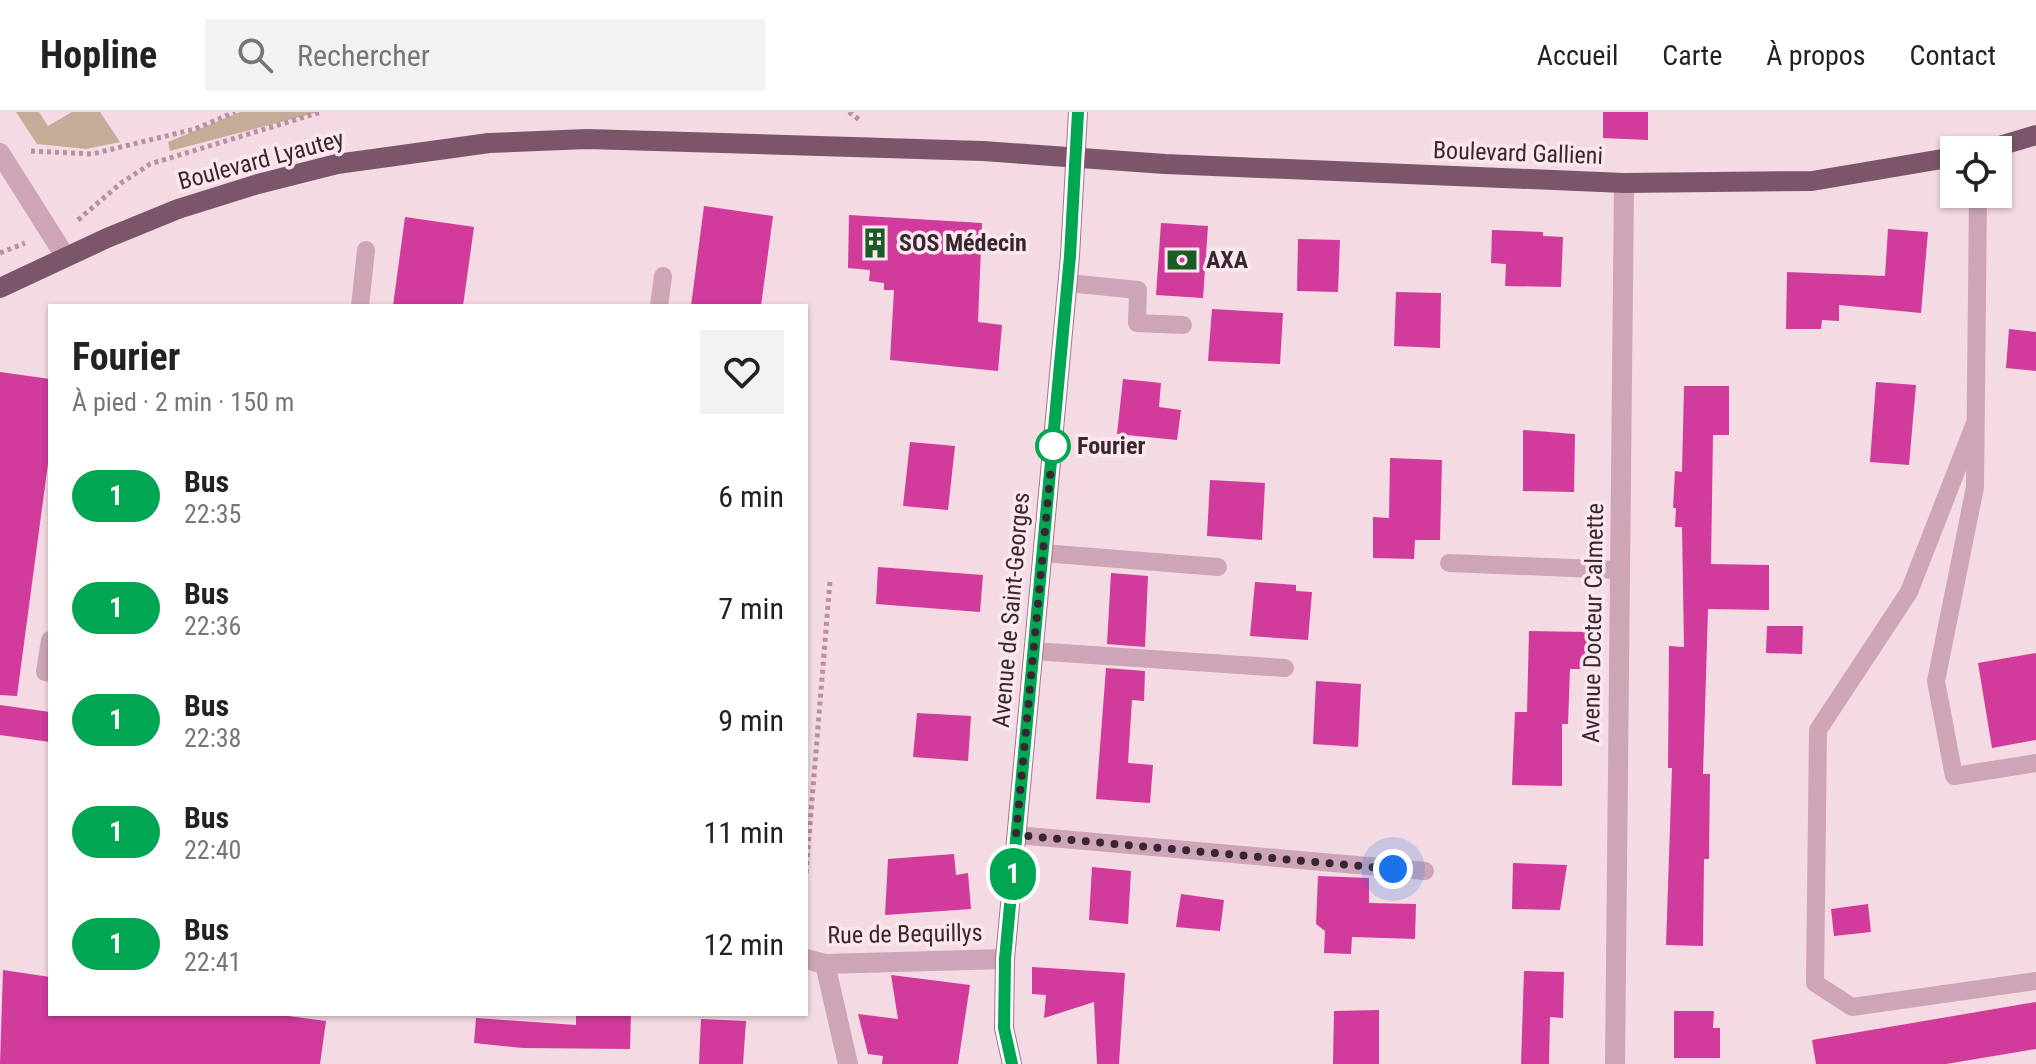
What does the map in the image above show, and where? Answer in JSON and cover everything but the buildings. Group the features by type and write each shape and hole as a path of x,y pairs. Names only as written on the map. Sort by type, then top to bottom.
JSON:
{"main road":[{"name":"Avenue de Saint-Georges","path":"1012,1064 1004,1028 1005,959 1068,283 1078,155 1078,112"},
{"path":"2012,142 2036,135"},
{"name":"Boulevard Lyautey","path":"0,288 65,256 178,209 258,184 337,164 489,143 587,139 1078,155"},
{"name":"Boulevard Gallieni","path":"1078,155 1165,164 1624,183 1812,181 1940,159"}],"street":[{"path":"0,153 65,256"},
{"name":"Avenue Docteur Calmette","path":"1615,1064 1624,183"},
{"name":"Rue de Bequillys","path":"815,962 1005,959"},
{"path":"815,962 848,1064"}],"lane":[{"path":"1978,208 1975,487 1936,681 1954,776 2036,763"},
{"path":"360,304 366,250"},
{"path":"659,304 663,276"},
{"path":"1068,283 1138,290 1137,323 1183,325"},
{"path":"1975,423 1909,592 1818,730 1815,983 1852,1007 2036,981"},
{"path":"1043,553 1218,567"},
{"path":"1449,563 1620,570"},
{"path":"1033,651 1285,668"},
{"path":"48,653 45,672 48,673"},
{"path":"1016,835 1425,871"}],"path":[{"path":"27,151 92,154 195,129 235,112"},
{"path":"52,233 79,220 121,183 150,164 321,112"},
{"path":"849,112 861,122"},
{"path":"808,849 830,581"}],"shaded area":[{"path":"16,112 39,112 48,126 72,112 100,112 120,142 86,149 37,144"},
{"path":"240,112 319,112 170,151 168,142"}],"bus line":[{"name":"1","path":"1012,1064 1004,1028 1005,959 1070,256 1078,112"}],"place":[{"name":"SOS Médecin","path":"875,243"},
{"name":"AXA","path":"1182,260"},
{"name":"Fourier","path":"1053,446"}],"route":[{"path":"1053,446 1016,835 1393,869"}]}
